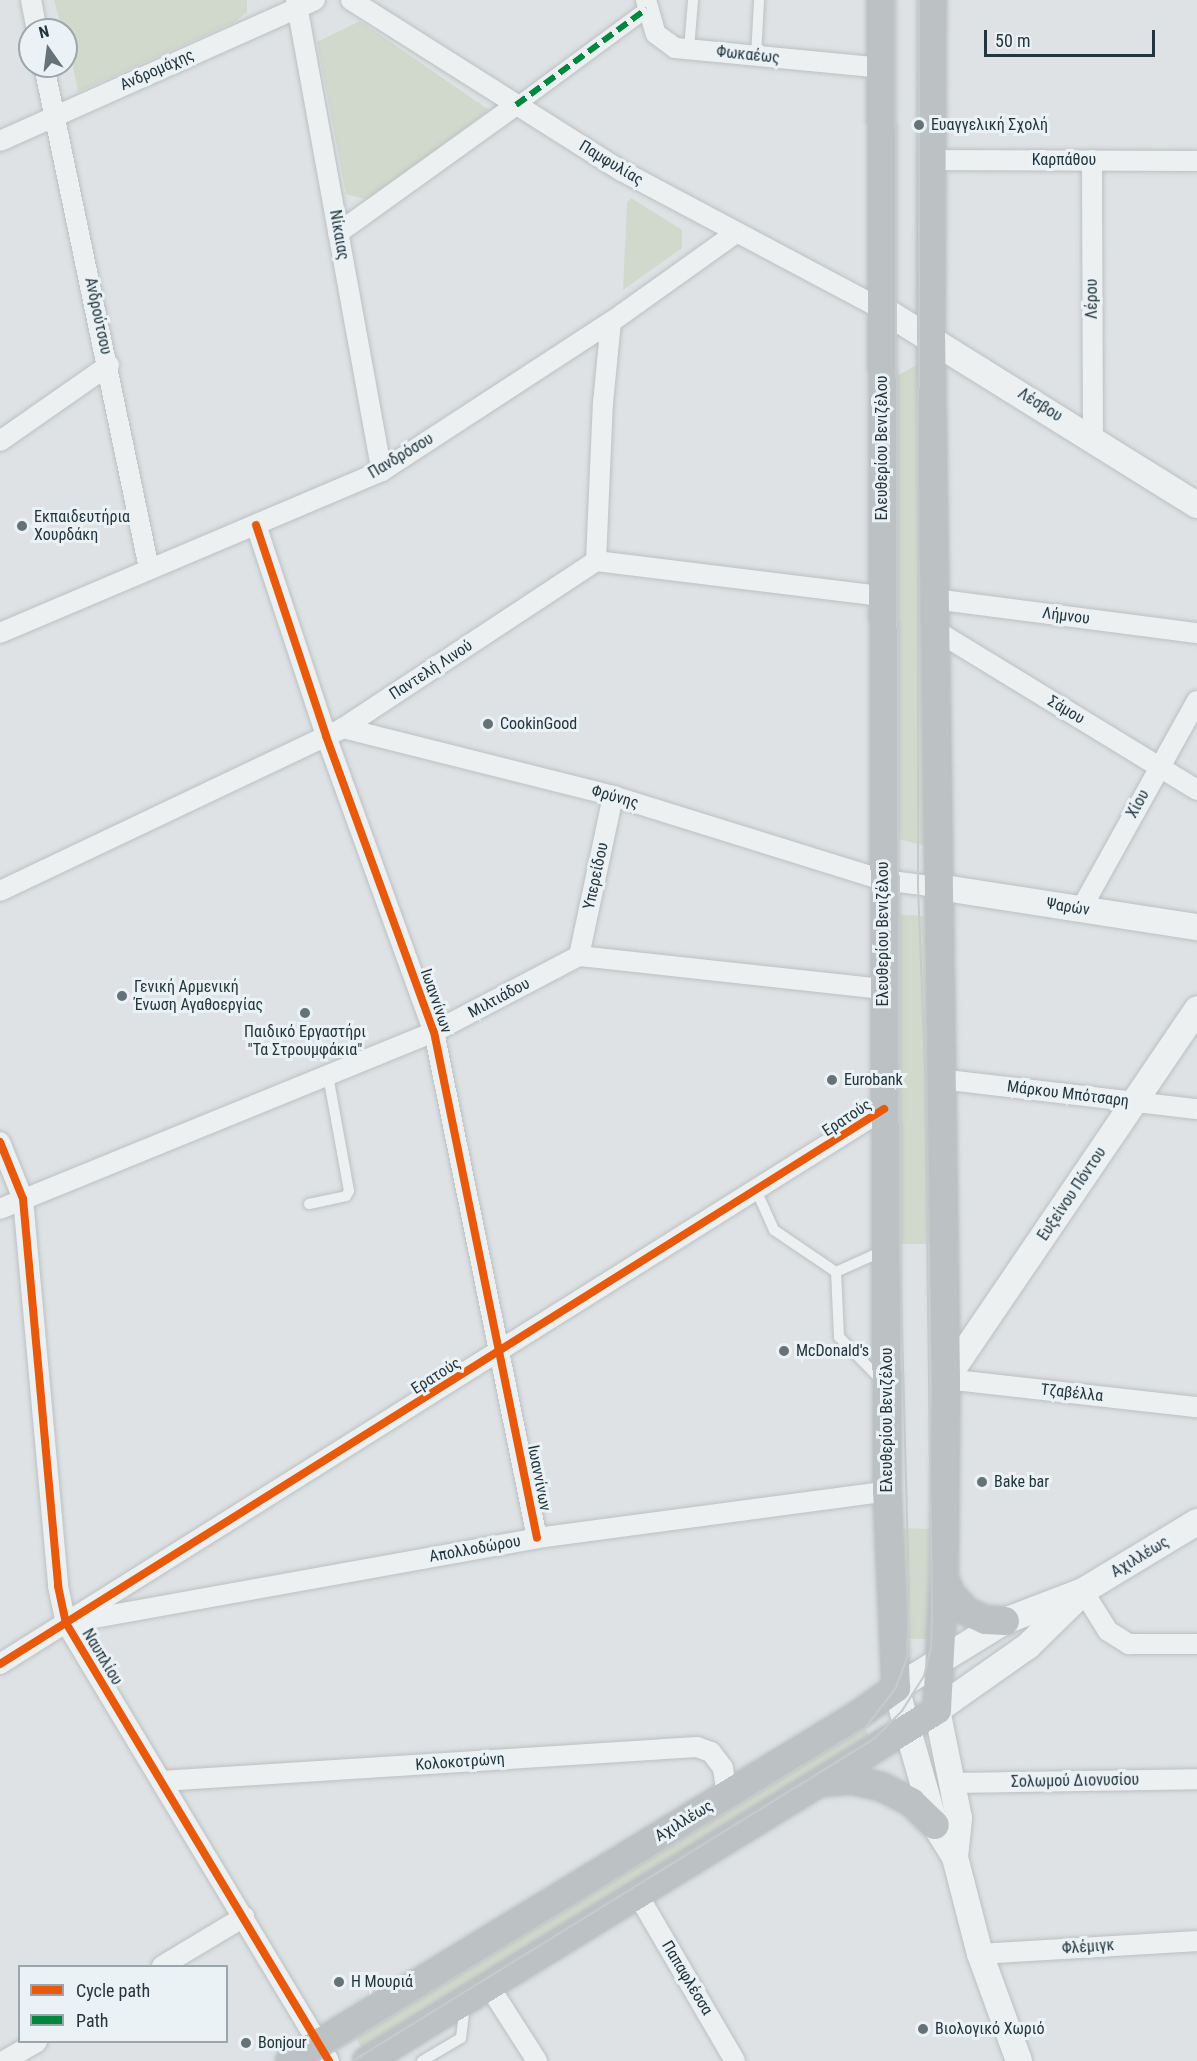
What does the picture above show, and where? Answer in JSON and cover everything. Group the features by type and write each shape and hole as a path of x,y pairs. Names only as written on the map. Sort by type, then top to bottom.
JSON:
{"main road":[{"name":"Ελευθερίου Βενιζέλου","path":"881,0 886,1385 887,1491 896,1688"},
{"name":"Ελευθερίου Βενιζέλου","path":"932,0 931,337 939,1079 946,1379 944,1577 937,1710"},
{"path":"944,1577 950,1593 966,1611 985,1620 1005,1621"},
{"name":"Αχιλλέως","path":"290,2061 324,2052 896,1688"},
{"name":"Αχιλλέως","path":"367,2061 825,1782 937,1710"},
{"path":"825,1782 852,1780 882,1787 911,1802 935,1825"}],"street":[{"path":"31,0 35,18"},
{"name":"Παμφυλίας","path":"351,0 622,171 882,309"},
{"name":"Ανδρομάχης","path":"0,141 302,3"},
{"name":"Νίκαιας","path":"302,3 338,233 382,471"},
{"path":"338,233 516,105 646,4"},
{"name":"Φωκαέως","path":"646,4 656,34 675,48 881,68"},
{"name":"Ανδρούτσου","path":"47,78 109,365 149,568"},
{"name":"Καρπάθου","path":"930,160 1197,161"},
{"name":"Λέρου","path":"1092,160 1093,437"},
{"name":"Πανδρόσου","path":"0,633 382,471 611,322 736,233"},
{"name":"Λέσβου","path":"882,309 1093,437 1197,505"},
{"path":"611,322 603,403 596,561 882,596"},
{"path":"0,441 109,365"},
{"name":"Ιωαννίνων","path":"256,525 334,732 434,1032 501,1351 537,1538"},
{"name":"Παντελή Λινού","path":"0,891 334,732 596,561"},
{"name":"Λήμνου","path":"934,599 1197,633"},
{"name":"Σάμου","path":"934,630 1197,790"},
{"name":"Χίου","path":"1081,909 1197,701"},
{"name":"Φρύνης","path":"334,732 613,796 883,880 938,888"},
{"name":"Υπερείδου","path":"579,956 613,796"},
{"name":"Ψαρών","path":"938,888 1197,927"},
{"path":"579,956 884,989"},
{"name":"Μιλτιάδου","path":"0,1209 434,1032 579,956"},
{"name":"Ευξείνου Πόντου","path":"946,1379 1197,1009"},
{"name":"Μάρκου Μπότσαρη","path":"939,1079 1197,1109"},
{"name":"Ερατούς","path":"0,1664 757,1192 884,1109"},
{"name":"Ναυπλίου","path":"0,1142 23,1199 58,1586 66,1623 324,2052"},
{"name":"Τζαβέλλα","path":"946,1379 1197,1407"},
{"name":"Απολλοδώρου","path":"66,1623 537,1538 887,1491"},
{"name":"Αχιλλέως","path":"896,1688 1005,1621 1083,1591 1193,1526"},
{"path":"1083,1591 1108,1631 1129,1644 1197,1644"},
{"name":"Αχιλλέως","path":"937,1710 1028,1646 1083,1591"},
{"name":"Ελευθερίου Βενιζέλου","path":"896,1688 935,1825 955,1857 980,1954 1019,2061"},
{"name":"Ελευθερίου Βενιζέλου","path":"937,1710 954,1783 959,1818 955,1857"},
{"name":"Κολοκοτρώνη","path":"161,1782 697,1747 711,1752 723,1768 727,1795"},
{"name":"Σολωμού Διονυσίου","path":"954,1783 1197,1779"},
{"name":"Παπαφλέσσα","path":"638,1895 735,2061"},
{"path":"164,1965 244,1917"},
{"name":"Φλέμιγκ","path":"980,1954 1197,1941"},
{"path":"477,1994 537,2061"},
{"path":"4,2061 35,2043"}],"lane":[{"path":"690,49 693,0"},
{"path":"756,56 759,0"},
{"path":"309,1204 346,1196 349,1191 328,1075"},
{"path":"757,1192 774,1230 836,1272"},
{"path":"836,1272 885,1250"},
{"path":"836,1272 839,1337 886,1385"},
{"path":"422,2061 461,2038 477,1994"}],"shaded area":[{"path":"54,0 247,0 247,12 235,22 78,92 75,78 78,78 78,18 59,18"},
{"path":"360,21 489,110 369,200 346,194 317,42"},
{"path":"631,198 682,230 682,248 623,290 627,202"},
{"path":"924,361 926,846 890,837 888,381"},
{"path":"890,914 924,916 930,1244 892,1244"},
{"path":"895,1528 936,1529 935,1639 898,1639"},
{"path":"862,1723 874,1743 366,2055 354,2035"}],"tram line":[{"path":"318,2061 866,1727 896,1688 907,1657 909,1595 900,1246 895,0"},
{"path":"353,2061 874,1739 902,1711 924,1676 931,1648 932,1612 925,1069 918,884 919,0"}],"marked path":[{"path":"516,105 646,9"}],"cycle path":[{"path":"256,525 326,736 434,1032 537,1538"},
{"path":"0,1664 884,1109"},
{"path":"0,1142 23,1199 58,1586 66,1623 329,2061"}],"place":[{"name":"Ευαγγελική Σχολή","path":"919,125"},
{"name":"Εκπαιδευτήρια Χουρδάκη","path":"22,526"},
{"name":"CookinGood","path":"488,724"},
{"name":"Γενική Αρμενική Ένωση Αγαθοεργίας","path":"122,996"},
{"name":"Παιδικό Εργαστήρι \"Τα Στρουμφάκια\"","path":"305,1013"},
{"name":"Eurobank","path":"832,1080"},
{"name":"McDonald's","path":"784,1351"},
{"name":"Bake bar","path":"982,1482"},
{"name":"Η Μουριά","path":"339,1982"},
{"name":"Βιολογικό Χωριό","path":"923,2029"},
{"name":"Bonjour","path":"246,2043"}]}
